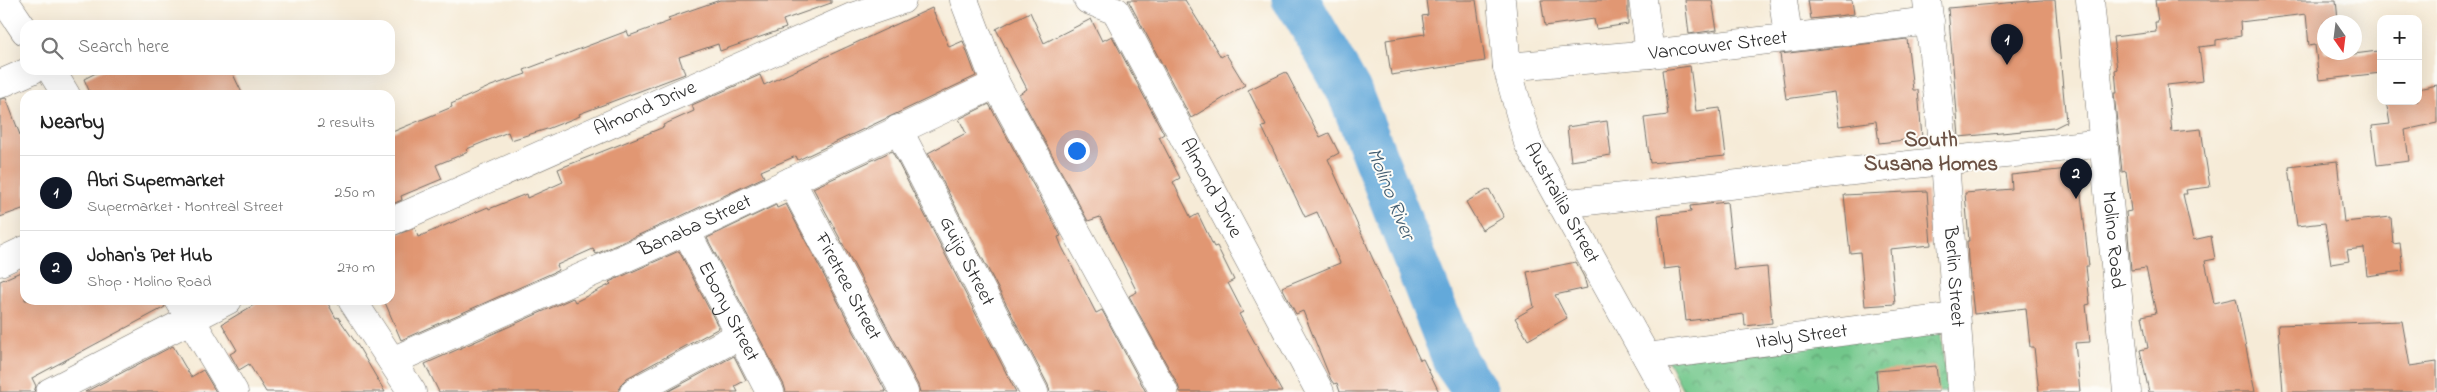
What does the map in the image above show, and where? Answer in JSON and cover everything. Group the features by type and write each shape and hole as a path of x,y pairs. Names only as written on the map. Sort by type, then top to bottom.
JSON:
{"street":[{"path":"4,0 20,24"},
{"name":"Almond Drive","path":"395,220 852,17 902,0"},
{"path":"964,0 996,84 1164,392"},
{"name":"Almond Drive","path":"1088,0 1116,11 1320,392"},
{"name":"Austrailia Street","path":"1501,0 1507,67 1528,143 1666,392"},
{"path":"1643,0 1650,54"},
{"path":"1783,0 1788,37"},
{"name":"Molino Road","path":"2090,0 2127,392"},
{"name":"Vancouver Street","path":"1507,67 1650,54 1788,37 1928,10"},
{"name":"Berlin Street","path":"1928,10 1945,160 1962,392"},
{"path":"0,84 21,75"},
{"path":"54,75 63,90"},
{"name":"Banaba Street","path":"392,361 686,231 996,84"},
{"name":"Guijo Street","path":"898,129 1034,392"},
{"path":"1561,204 2104,143"},
{"name":"Firetree Street","path":"791,180 904,392"},
{"name":"Ebony Street","path":"686,231 770,392"},
{"path":"0,262 20,252"},
{"path":"51,392 184,310 206,305"},
{"path":"355,305 412,392"},
{"path":"184,310 234,392"},
{"name":"Italy Street","path":"1647,358 1956,317"},
{"path":"634,392 740,335"}],"green space":[{"path":"1940,329 1947,392 1684,392 1667,359"}],"building":[{"path":"720,0 831,0 831,3 783,20 786,28 720,51 718,44 679,57 685,74 579,114 580,116 547,129 511,140 508,132 467,149 468,152 436,165 442,179 401,196 402,200 395,203 395,131 452,107 451,104 491,86 526,74 524,70 627,31 629,36 670,21 668,18"},
{"path":"1128,0 1185,0 1221,57 1226,54 1245,85 1191,118"},
{"path":"1426,0 1476,0 1485,61 1391,75 1386,40 1425,34 1422,16 1428,15"},
{"path":"1541,0 1628,0 1628,24 1596,29 1594,19 1545,26"},
{"path":"1685,0 1712,0 1717,30 1689,34"},
{"path":"1808,0 1852,0 1854,14 1811,19"},
{"path":"2055,0 2066,122 2054,128 1959,137 1948,8"},
{"path":"2155,0 2336,0 2338,15 2317,15 2317,60 2362,60 2362,53 2377,51 2377,73 2319,80 2315,45 2309,46 2306,14 2240,22 2241,36 2216,40 2216,45 2199,47 2203,81 2167,85 2172,132 2201,129 2210,187 2186,190 2187,194 2183,194 2193,240 2211,236 2215,259 2205,261 2214,303 2236,298 2255,392 2149,392 2140,350 2148,348 2142,316 2156,313 2146,268 2131,270 2126,212 2131,211 2126,171 2122,172 2114,93 2117,93 2115,70 2117,69 2113,37 2156,32 2155,22 2158,22"},
{"path":"932,8 949,47 963,41 976,76 798,160 796,156 761,171 764,177 679,217 596,254 593,249 557,265 559,270 401,340 386,305 395,305 395,235 415,228 418,237 488,207 489,209 526,194 527,198 563,182 558,169 664,127 663,125 694,111 692,105 760,75 764,85"},
{"path":"1030,12 1044,43 1091,19 1102,41 1112,36 1164,134 1159,137 1180,178 1173,182 1191,218 1198,214 1214,247 1217,246 1234,280 1228,283 1243,312 1239,314 1282,392 1180,392 1178,385 1129,296 1137,292 1100,217 1088,221 1019,94 1027,89 996,29"},
{"path":"1907,39 1913,90 1918,90 1922,138 1879,143 1876,121 1839,126 1834,92 1786,99 1780,54"},
{"path":"1690,66 1696,111 1720,108 1726,156 1650,163 1644,118 1668,115 1662,70"},
{"path":"1286,72 1320,137 1329,133 1339,153 1328,159 1420,360 1423,359 1439,392 1340,392 1337,383 1334,384 1331,380 1303,311 1296,314 1282,287 1340,263 1317,212 1305,217 1262,127 1266,126 1248,90"},
{"path":"92,75 233,75 241,90 89,90 84,79"},
{"path":"2437,85 2437,123 2405,130 2409,161 2377,165 2372,126 2390,124 2387,105 2422,105 2422,88"},
{"path":"6,98 20,135 20,210 0,217 0,99"},
{"path":"989,104 1061,236 1058,237 1062,247 1096,313 1102,310 1146,392 1050,392 928,153 966,133 959,119"},
{"path":"1607,121 1611,155 1571,161 1567,127"},
{"path":"892,151 1016,392 920,392 813,188"},
{"path":"2337,161 2344,222 2391,217 2393,244 2400,243 2403,271 2367,276 2364,248 2347,250 2349,261 2331,264 2325,223 2297,226 2289,167"},
{"path":"2078,168 2089,266 2086,266 2090,304 2086,305 2090,342 2075,343 2080,392 2039,392 2034,347 2030,347 2026,308 1974,314 1968,260 1967,241 1969,241 1965,193 2012,189 2011,175"},
{"path":"1489,189 1504,217 1482,230 1466,202"},
{"path":"1927,191 1931,245 1890,249 1895,304 1865,306 1860,252 1850,253 1844,195"},
{"path":"1727,202 1734,270 1767,267 1772,323 1745,326 1744,314 1686,321 1680,267 1664,269 1658,215 1691,212 1690,206"},
{"path":"786,204 886,392 786,392 707,238 776,205 777,208"},
{"path":"679,251 719,328 627,378 621,384 618,392 439,392 425,364 573,298 575,302 611,284 609,282"},
{"path":"1576,262 1584,277 1587,288 1555,295 1567,318 1528,340 1515,318 1534,307 1527,272"},
{"path":"20,272 20,305 164,305 165,307 32,378 36,386 34,392 0,392 0,281"},
{"path":"254,305 329,305 336,318 338,317 358,346 385,392 266,392 249,364 239,370 230,354 237,350 222,324"},
{"path":"2402,321 2410,366 2437,362 2437,392 2283,392 2278,325"},
{"path":"173,346 191,377 203,370 216,392 85,392"},
{"path":"734,356 746,380 735,386 738,392 667,392"},
{"path":"1936,366 1939,392 1878,392 1876,371"}],"waterway":[{"name":"Molino River","path":"1294,0 1301,7 1349,91 1456,363 1476,392"}],"place":[{"name":"Abri Supermarket","path":"2007,65"},
{"name":"Johan's Pet Hub","path":"2076,199"}],"district":[{"name":"South Susana Homes","path":"1931,153"}]}
